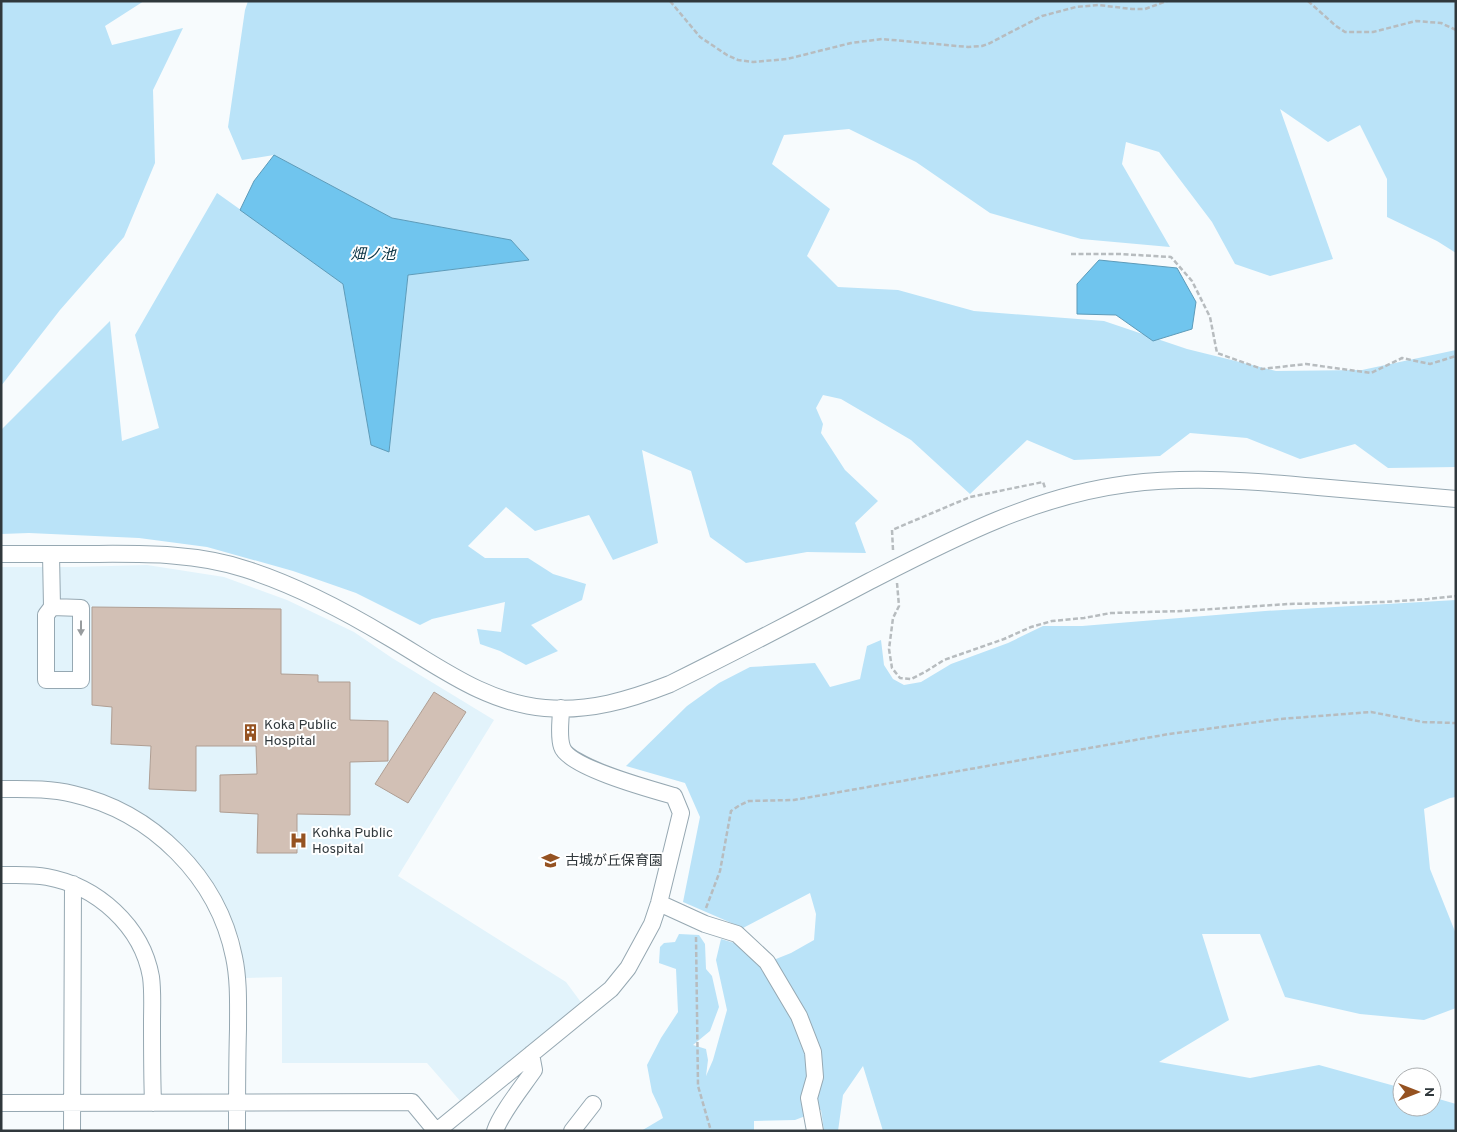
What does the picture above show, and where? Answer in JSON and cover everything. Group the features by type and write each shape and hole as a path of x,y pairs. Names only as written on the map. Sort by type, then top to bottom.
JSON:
{"street":[{"path":"1,554 135,553 220,562 243,568 315,596 480,691 528,706 561,708 601,706 637,697 670,684 916,557 1014,513 1084,492 1126,484 1189,479 1230,480 1456,499"},
{"path":"51,554 52,607 46,615 46,680 81,680 81,608 52,607"},
{"path":"1,1103 412,1102 437,1131 612,989 642,946 659,902 681,813 674,796 626,782 575,760 566,754 560,739 561,708"},
{"path":"1,789 61,791 114,808 139,821 156,833 193,869 211,896 225,926 234,956 238,985 237,1131"},
{"path":"1,875 47,877 73,884 103,901 121,918 137,939 149,968 152,990 153,1103"},
{"path":"72,1131 73,884"},
{"path":"659,902 700,922 737,934 767,962 799,1016 813,1052 815,1077 809,1098 815,1131"},
{"path":"495,1131 534,1070 531,1054"},
{"path":"572,1131 593,1104"}],"path":[{"path":"670,1 700,37 727,55 738,60 753,62 788,60 851,43 882,39 968,48 982,46 1042,16 1076,6 1098,5 1145,9 1166,1"},
{"path":"1308,1 1336,26 1346,32 1373,32 1416,21 1441,23 1456,30"},
{"path":"1071,254 1120,254 1171,258 1192,281 1210,317 1217,354 1262,369 1306,364 1371,373 1402,358 1430,364 1456,356"},
{"path":"893,550 892,530 970,497 1043,482 1051,501"},
{"path":"897,583 899,606 893,618 889,650 892,668 900,678 911,679 944,660 1052,620 1084,618 1110,613 1183,611 1288,604 1401,601 1456,596"},
{"path":"711,1131 698,1086 696,935 720,871 731,811 740,805 749,801 794,800 1169,734 1280,719 1371,712 1423,722 1456,723"}],"shaded area":[{"path":"1,1 144,1 105,26 112,45 183,28 153,90 155,163 124,237 60,310 1,386"},
{"path":"248,1 1456,1 1456,253 1437,241 1387,217 1387,179 1360,125 1328,142 1280,109 1333,259 1270,276 1235,264 1212,222 1159,152 1126,142 1122,164 1170,247 1081,239 990,213 916,162 849,129 784,135 772,164 830,209 807,256 838,287 898,290 974,311 1104,321 1187,349 1276,371 1362,370 1456,350 1456,467 1388,468 1355,444 1300,459 1247,438 1190,433 1160,456 1074,460 1027,440 970,494 911,440 841,399 823,395 816,408 823,424 821,433 845,470 878,501 855,523 866,553 807,552 746,563 710,537 691,471 642,450 658,543 613,560 589,515 535,531 506,507 468,546 485,558 528,558 553,574 586,584 582,600 531,625 558,651 526,665 500,651 480,644 477,629 501,632 505,602 432,619 420,625 356,593 293,571 207,547 139,538 29,533 1,534 1,430 110,321 122,441 159,428 135,335 217,193 343,283 371,445 389,452 408,275 529,260 511,240 392,218 274,155 242,160 228,127 245,10"},
{"name":"Kohka Public Hospital","path":"147,565 224,577 287,600 354,632 392,658 494,720 398,876 566,982 583,1005 461,1102 427,1063 282,1063 282,977 244,978 240,940 229,917 142,815 1,782 1,567"},
{"path":"1456,600 1456,797 1424,809 1430,869 1456,934 1456,1008 1424,1020 1360,1014 1285,997 1260,934 1202,934 1229,1020 1159,1062 1250,1078 1319,1065 1392,1085 1392,1117 1442,1117 1442,1100 1456,1104 1456,1131 883,1131 863,1066 843,1095 838,1131 824,1131 821,1110 795,1120 754,1121 754,1131 641,1131 663,1118 652,1092 647,1065 661,1038 678,1012 676,969 659,963 660,947 664,943 675,942 679,934 699,935 705,944 706,969 712,976 719,1007 710,1031 693,1045 706,1049 708,1060 706,1076 713,1060 727,1010 716,960 721,939 741,945 766,963 791,953 814,940 816,914 810,893 743,928 683,902 700,817 685,783 626,766 687,706 719,683 750,667 815,663 830,687 860,679 867,646 881,640 884,665 893,679 904,685 921,682 951,664 1008,643 1043,626 1082,626 1265,611"}],"water":[{"name":"畑ノ池","path":"274,155 392,218 511,240 529,260 408,275 389,452 371,445 343,284 240,210 254,181"},
{"path":"1099,260 1177,268 1196,302 1192,329 1153,341 1116,315 1077,314 1077,284"}],"building":[{"name":"Koka Public Hospital","path":"92,607 281,609 281,674 318,675 318,682 350,682 350,720 388,721 388,761 350,762 350,815 297,814 297,853 257,853 258,814 220,812 220,775 257,774 256,746 196,746 196,791 149,789 151,746 111,744 112,707 92,705"},
{"path":"434,692 466,712 408,803 375,784"}],"place":[{"name":"Koka Public Hospital","path":"250,733"},
{"name":"Kohka Public Hospital","path":"298,841"},
{"name":"古城が丘保育園","path":"551,861"}]}
